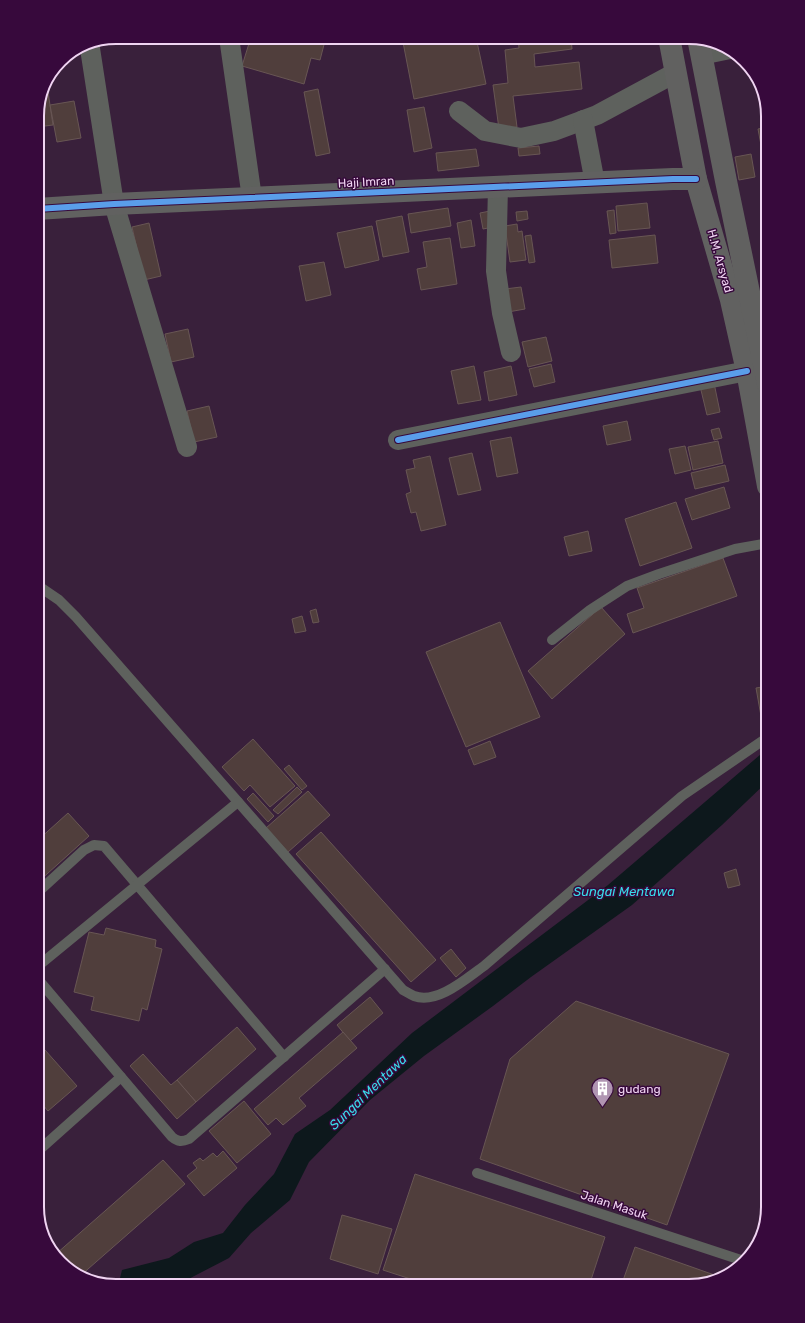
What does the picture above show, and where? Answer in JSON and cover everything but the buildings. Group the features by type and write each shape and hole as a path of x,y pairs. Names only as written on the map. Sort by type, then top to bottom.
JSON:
{"street":[{"path":"230,44 252,198"},
{"name":"H.M. Arsyad","path":"670,44 696,179 731,300 747,371 761,448"},
{"path":"700,47 711,48"},
{"name":"H.M. Arsyad","path":"700,47 761,350"},
{"path":"90,49 114,204 187,447"},
{"path":"459,111 485,132 521,138 554,131 583,120 675,73"},
{"path":"583,120 595,182"},
{"name":"Haji Imran","path":"44,209 595,182 696,179"},
{"path":"498,187 496,271 500,306 511,352"},
{"path":"398,440 747,371"}],"lane":[{"path":"552,640 590,610 627,586 735,549 761,543"},
{"path":"44,590 59,600 76,617 403,990 422,998 434,997 450,990 484,966 682,796 761,742"},
{"path":"44,961 238,802"},
{"path":"44,887 84,850 94,845 104,846 284,1057"},
{"path":"44,986 172,1137 176,1141 183,1142 189,1139 385,970"},
{"path":"44,1146 121,1077"},
{"name":"Jalan Masuk","path":"477,1173 739,1259"}],"water":[{"name":"Sungai Mentawa","path":"761,754 761,788 722,825 632,905 424,1056 370,1100 309,1162 290,1200 251,1233 229,1258 188,1279 120,1279 122,1270 169,1258 194,1242 223,1233 245,1205 274,1174 295,1134 330,1110 412,1033 608,885"}],"cycle path":[{"path":"44,209 114,204 696,179"},
{"path":"398,440 747,371"}],"place":[{"name":"gudang","path":"602,1108"}]}
